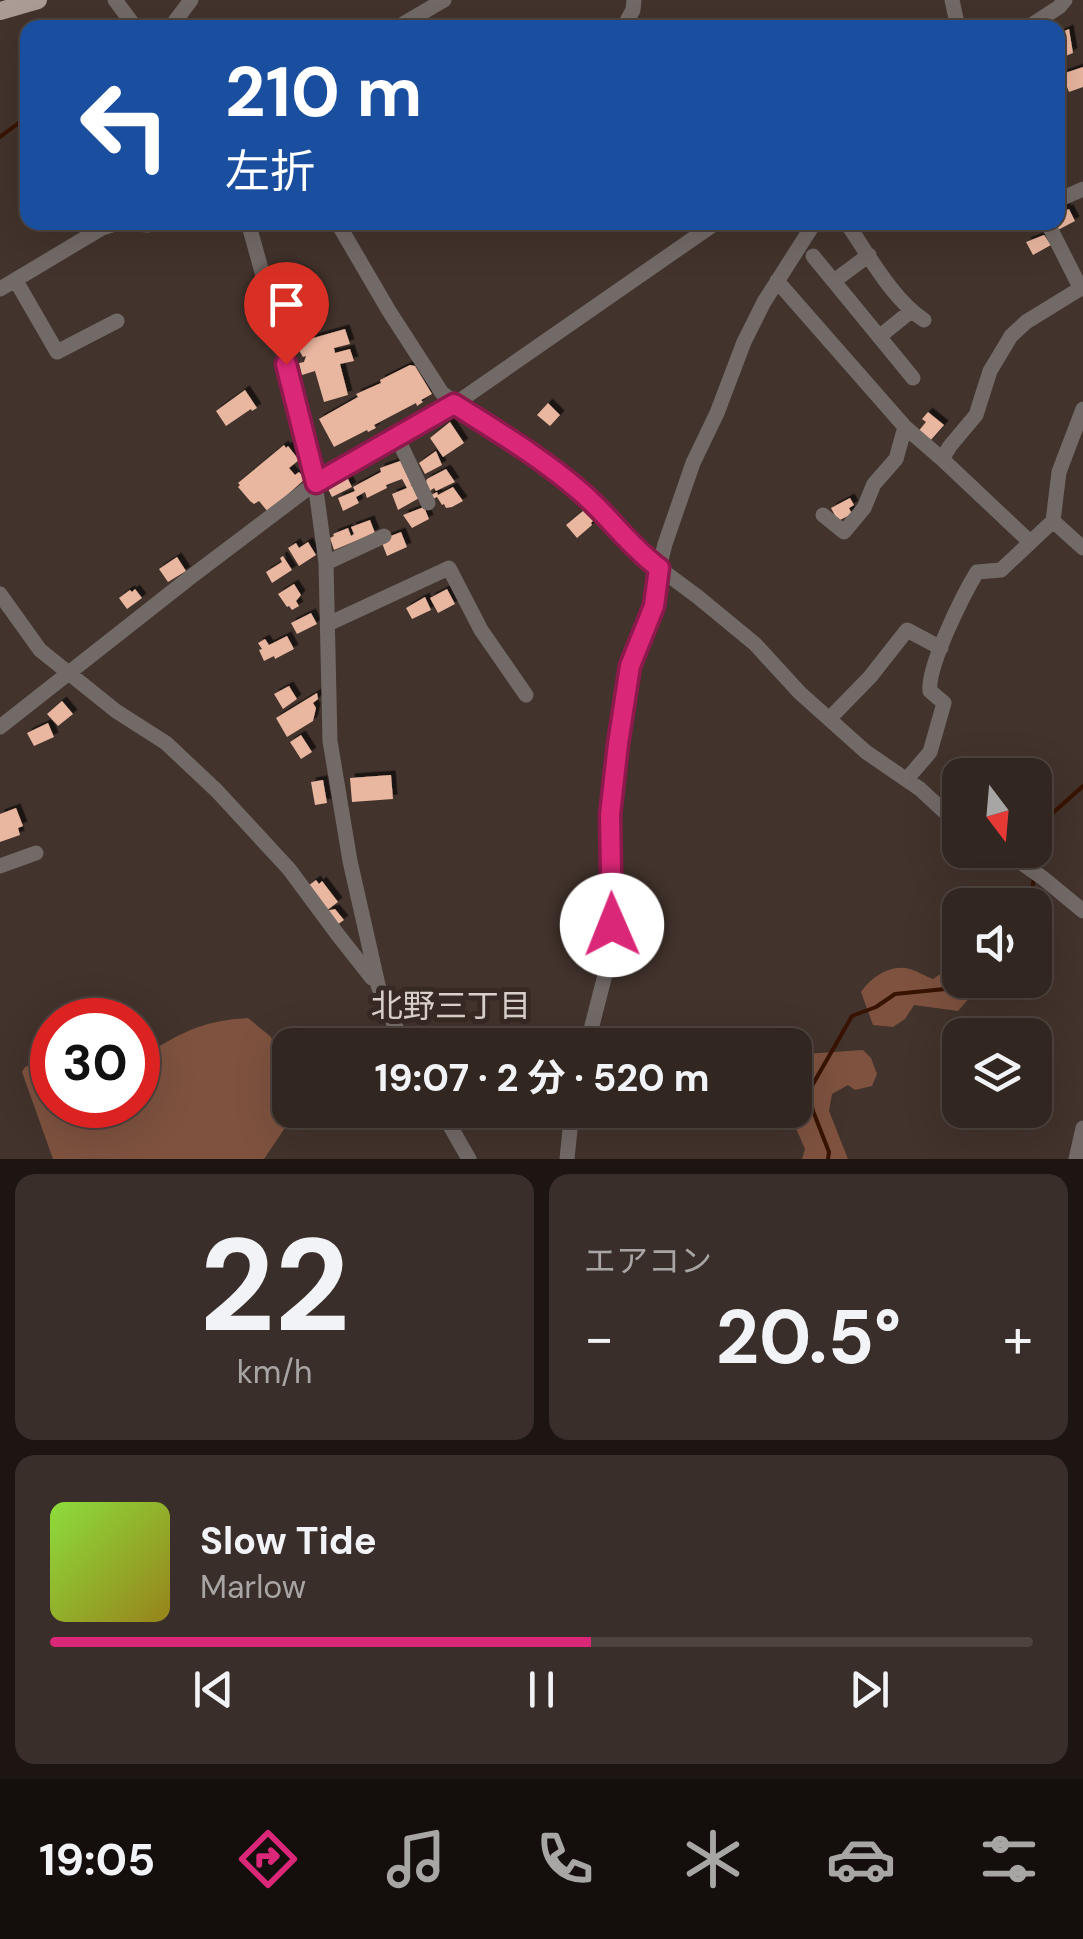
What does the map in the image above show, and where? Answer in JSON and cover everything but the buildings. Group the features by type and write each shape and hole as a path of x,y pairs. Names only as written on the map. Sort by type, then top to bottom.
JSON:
{"main road":[{"path":"0,11 38,0"}],"street":[{"path":"410,20 444,0"},
{"path":"1039,20 1065,0"},
{"path":"0,289 99,230"},
{"path":"250,230 316,483 326,563 330,741 350,861 378,984 396,1028"},
{"path":"342,230 442,393 560,473 636,551 755,644 800,693 866,752 942,807"},
{"path":"0,728 316,483 454,404 706,230"},
{"path":"591,1028 606,971 612,925 610,815 630,666 654,606 659,568 694,463 718,413 744,342 810,230"},
{"path":"852,230 918,315 879,337"},
{"path":"942,459 976,415 990,371 1011,336 1026,322 1082,288 1051,230"},
{"path":"834,281 869,255"},
{"path":"813,256 913,378"},
{"path":"777,280 905,427 1029,542"},
{"path":"16,281 57,352 118,321"},
{"path":"907,779 930,752 944,703 930,691 928,682 963,598 977,572 1002,570 1052,521 1058,472 1083,408"},
{"path":"823,515 844,532 864,508 874,484 896,459 905,427"},
{"path":"396,437 428,503"},
{"path":"1052,521 1083,548"},
{"path":"326,563 384,536"},
{"path":"328,624 449,568 481,630 526,696"},
{"path":"0,594 40,650 116,711 166,743 217,791 289,869 378,984"},
{"path":"830,718 870,677 907,630 941,648"},
{"path":"0,866 36,853"},
{"path":"1030,868 1083,911"},
{"path":"451,1128 468,1159"},
{"path":"567,1159 570,1128"},
{"path":"1076,1159 1083,1128"}],"shaded area":[{"path":"903,968 933,979 942,973 942,998 969,998 958,1011 914,1005 905,1019 893,1027 873,1025 861,992 875,977"},
{"path":"248,1018 272,1039 272,1128 285,1128 264,1159 53,1159 42,1128 160,1128 160,1046 216,1022"},
{"path":"863,1050 877,1074 872,1086 855,1090 848,1085 832,1094 829,1111 848,1159 802,1159 805,1149 796,1128 812,1128 812,1054"},
{"path":"30,1065 30,1094 22,1072"}],"waterway":[{"path":"0,137 20,122"},
{"path":"1052,814 1083,786"},
{"path":"1032,888 1034,878"},
{"path":"828,1159 809,1091 852,1016 895,994 942,989"}],"district":[{"name":"北野三丁目","path":"451,1006"}],"route":[{"path":"286,364 316,483 454,404 560,473 636,551 659,568 654,606 630,666 622,706 610,815 612,925"}]}
